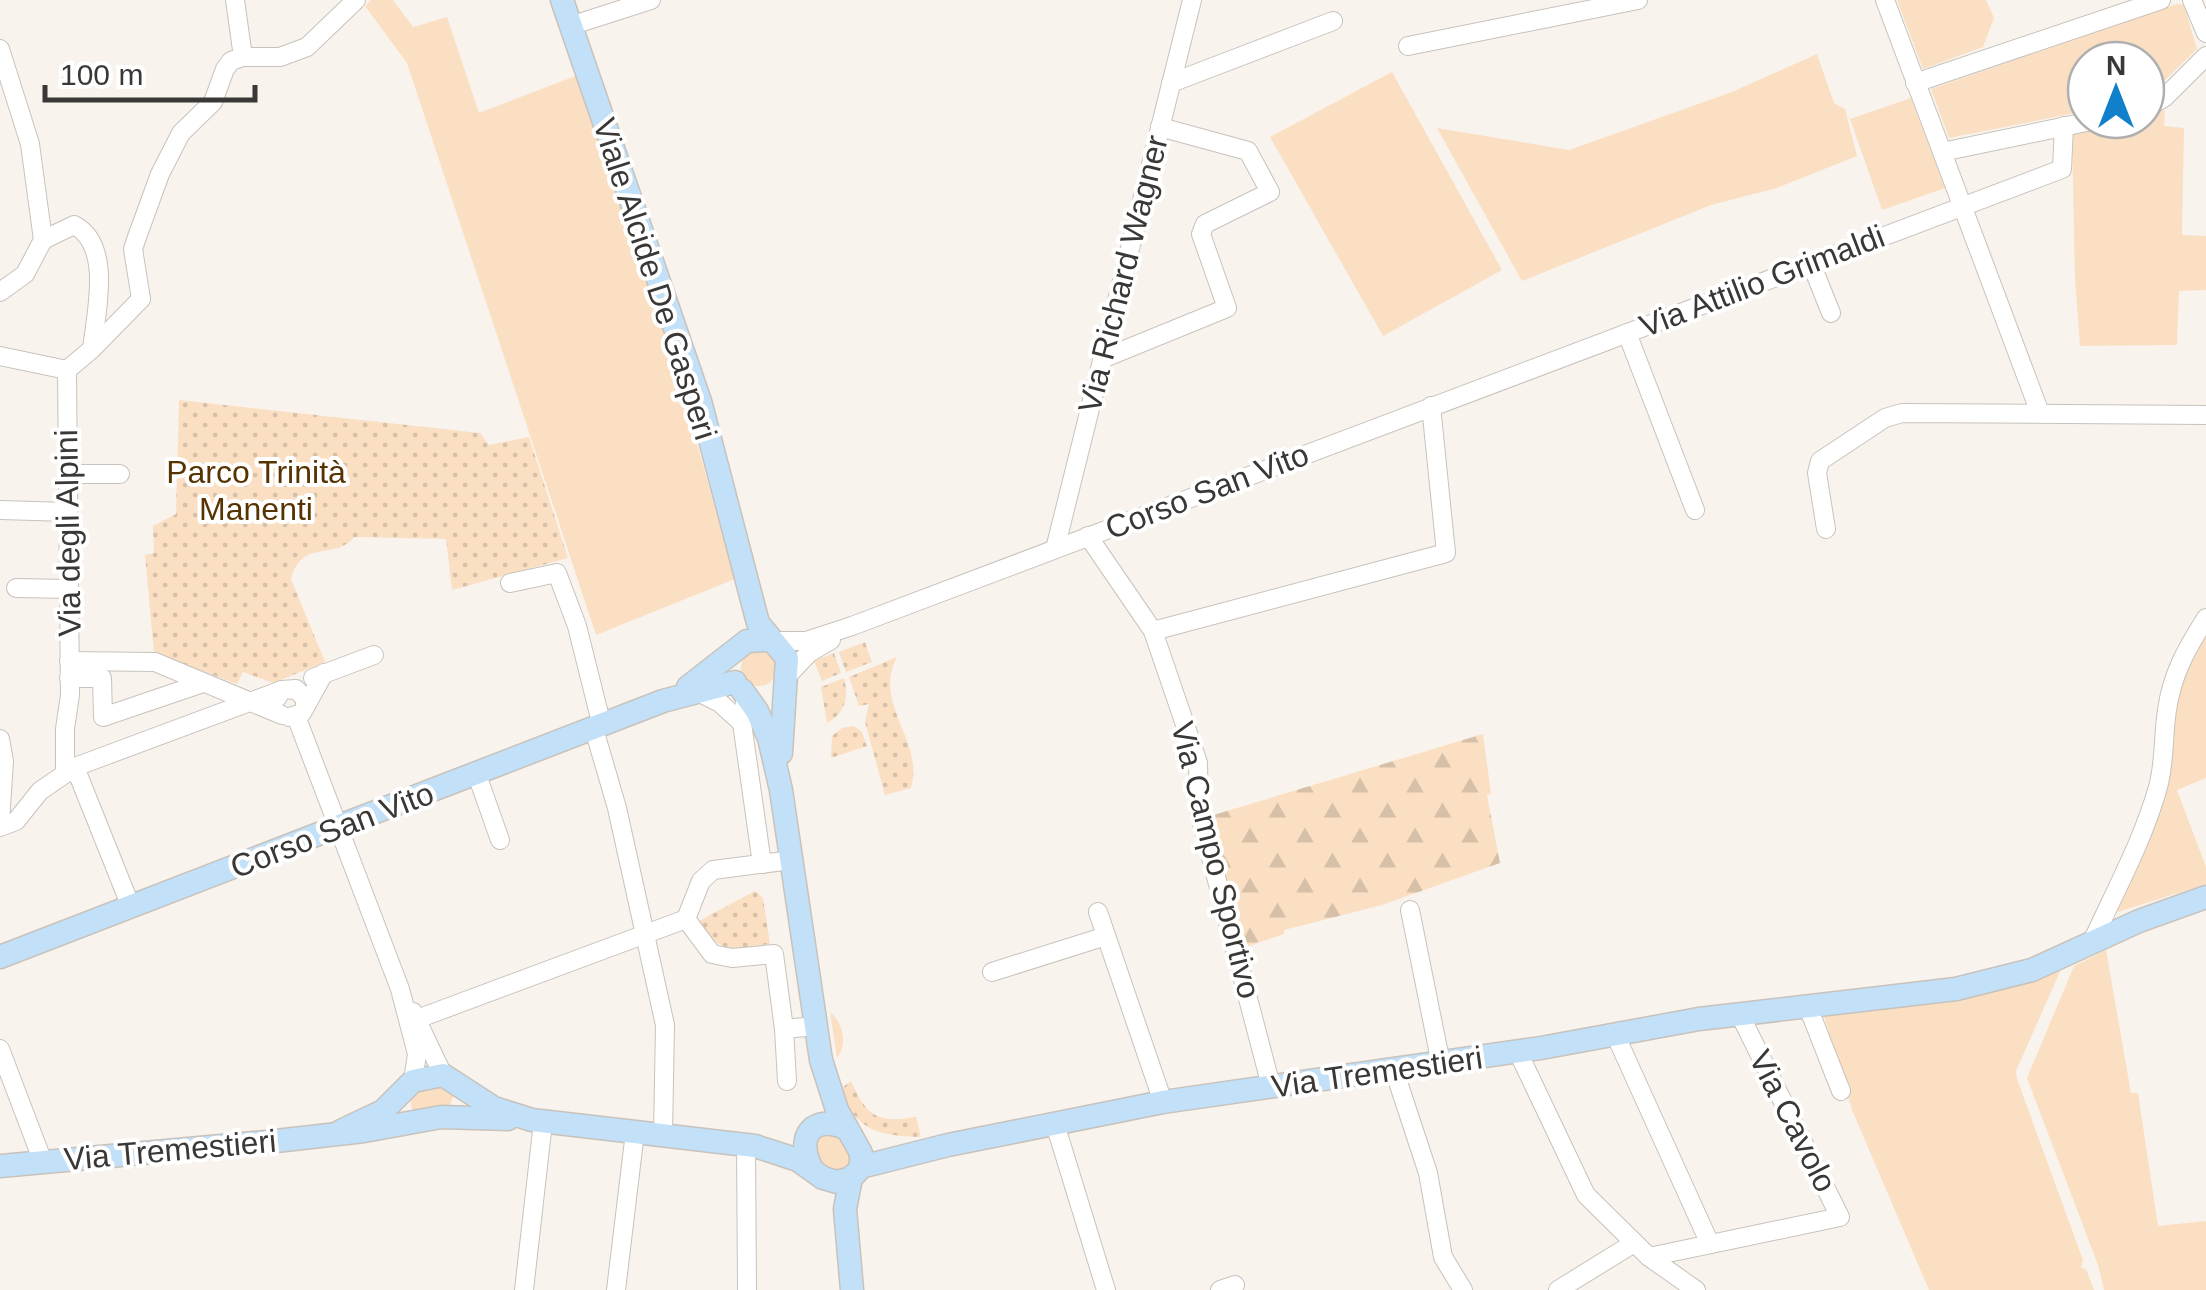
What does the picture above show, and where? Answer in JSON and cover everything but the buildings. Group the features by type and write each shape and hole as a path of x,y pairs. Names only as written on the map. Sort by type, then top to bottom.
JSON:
{"main road":[{"name":"Viale Alcide De Gasperi","path":"562,0 700,401 740,560"},
{"path":"740,560 758,623 786,654 780,734 781,790"},
{"path":"740,560 743,626 731,665 768,738 781,790 822,1060 828,1086 862,1153 845,1209 852,1290"},
{"path":"663,701 701,679 756,638 771,641"},
{"path":"663,701 698,692 741,689 766,695 779,688 786,678"},
{"name":"Corso San Vito","path":"0,958 663,701"},
{"name":"Via Tremestieri","path":"948,1145 1163,1102 1441,1064 1739,1013 1956,989 1998,980 2056,960 2139,921 2206,897"},
{"path":"822,1060 822,1102 804,1146 825,1189 848,1264"},
{"path":"408,1088 400,1101 404,1114 434,1118 456,1105 458,1090 448,1078"},
{"path":"341,1131 371,1119 408,1088 448,1078 494,1108 538,1121 750,1146 782,1144 829,1124 890,1148 948,1145"},
{"name":"Via Tremestieri","path":"0,1166 276,1141 434,1118 538,1121"},
{"path":"750,1146 836,1182 856,1172 948,1145"}],"street":[{"path":"235,0 243,58"},
{"path":"141,299 133,249 160,174 181,133 214,102 225,69 231,61 280,57 307,47 356,0"},
{"path":"570,26 650,0"},
{"name":"Via Richard Wagner","path":"1055,549 1192,0"},
{"path":"1408,46 1638,0"},
{"path":"1884,0 2040,413"},
{"path":"1916,83 2160,0"},
{"path":"2192,0 2206,33"},
{"path":"1172,83 1333,20"},
{"path":"0,49 30,144 43,240 26,274 0,292"},
{"path":"2166,96 2206,56"},
{"path":"1102,358 1227,308 1200,234 1205,224 1270,192 1248,151 1160,126"},
{"path":"1942,152 2064,126"},
{"name":"Via Attilio Grimaldi","path":"1562,356 2062,169 2064,126"},
{"path":"43,240 74,225 82,229 100,258 92,349"},
{"path":"1811,263 1831,313"},
{"path":"96,312 141,299"},
{"path":"0,356 67,370 141,299"},
{"path":"1627,333 1696,510"},
{"name":"Corso San Vito","path":"852,626 1562,356"},
{"name":"Via degli Alpini","path":"67,370 73,768 130,907"},
{"path":"1153,631 1446,553 1431,406"},
{"path":"1826,530 1817,473 1820,461 1885,418 1916,412 2206,415"},
{"path":"68,474 120,474"},
{"path":"0,510 68,512"},
{"name":"Via Campo Sportivo","path":"1088,536 1153,631 1198,763 1199,812 1271,1086"},
{"path":"510,583 557,573 577,626 665,1025 663,1136"},
{"path":"16,588 68,589"},
{"path":"2091,944 2153,802 2178,662 2206,618"},
{"path":"771,641 806,640 852,626"},
{"path":"786,678 809,653 852,626"},
{"path":"0,738 4,761 0,825 16,821 40,792 73,768 374,655"},
{"path":"69,678 155,662 247,702 294,712"},
{"path":"102,670 103,717 203,683"},
{"path":"294,712 324,673"},
{"path":"285,689 302,693 294,712 413,1021 448,1078"},
{"path":"741,689 742,723 762,864"},
{"path":"698,692 720,702 742,723"},
{"path":"477,775 500,840"},
{"path":"413,1021 680,921 701,881 713,870 792,860"},
{"path":"1410,910 1441,1064"},
{"path":"1098,912 1163,1102"},
{"path":"680,921 712,954 732,958 774,954 788,1081"},
{"path":"992,972 1106,936"},
{"path":"1808,1007 1841,1091"},
{"name":"Via Cavolo","path":"1649,1257 1840,1216 1739,1013"},
{"path":"408,1088 417,1054 413,1021"},
{"path":"784,1029 816,1026"},
{"path":"1614,1034 1710,1244"},
{"path":"0,1049 43,1162"},
{"path":"1518,1052 1586,1196 1649,1257 1696,1290"},
{"path":"1394,1070 1428,1173 1443,1257 1463,1290"},
{"path":"524,1290 538,1121"},
{"path":"1056,1124 1106,1290"},
{"path":"616,1290 634,1132"},
{"path":"748,1290 750,1146"},
{"path":"1558,1290 1634,1243"}],"green space":[{"path":"371,0 393,0 413,27 447,17 479,113 578,75 674,362 735,579 596,635 407,63 365,6"},
{"path":"1897,0 1986,0 1994,18 1983,47 1923,69"},
{"path":"2177,4 2184,5 2197,49 2166,79 2166,40 2073,40"},
{"path":"2066,42 2066,115 1949,138 1931,89"},
{"path":"1817,54 1834,103 1845,109 1857,156 1777,188 1711,205 1522,281 1437,128 1569,150 1732,92"},
{"path":"1392,72 1502,270 1383,336 1270,137"},
{"path":"1911,98 1945,188 1882,210 1850,119"},
{"path":"2166,126 2184,128 2182,235 2206,236 2206,290 2179,291 2177,345 2080,346 2072,140 2166,140"},
{"name":"Parco Trinità Manenti","path":"179,400 480,433 489,445 529,437 568,558 452,590 446,539 354,537 338,548 303,559 291,579 325,662 273,683 243,672 237,684 154,653 145,555 154,553 153,526 176,514"},
{"path":"2206,626 2206,778 2177,790 2206,867 2206,884 2118,912 2154,812 2179,674"},
{"path":"865,642 872,662 846,672 839,652"},
{"path":"759,650 772,655 777,668 772,681 759,686 746,681 741,668 746,655"},
{"path":"834,653 841,673 822,681 814,661"},
{"path":"897,657 891,691 913,771 911,788 885,795 865,722 869,704 859,706 849,677"},
{"path":"844,678 844,704 827,723 821,687"},
{"path":"854,726 862,732 867,746 831,758 832,736 842,728"},
{"path":"1483,734 1491,794 1487,795 1500,863 1382,905 1284,930 1284,934 1240,949 1231,908 1237,901 1235,896 1228,896 1207,817"},
{"path":"755,891 763,898 770,944 729,948 715,941 697,922"},
{"path":"2106,950 2131,1093 2138,1093 2158,1226 2206,1221 2206,1290 2104,1290 2027,1078 2074,966"},
{"path":"2062,967 2016,1071 2083,1260 2081,1268 2086,1269 2094,1290 1929,1290 1852,1110 1823,1013"},
{"path":"830,1012 842,1034 837,1058"},
{"path":"851,1081 862,1103 875,1115 892,1119 916,1117 921,1137 881,1132 862,1122 839,1090"},
{"path":"441,1082 454,1095 450,1105 412,1109 410,1099 415,1091"},
{"path":"823,1133 841,1137 853,1160 844,1172 829,1170 817,1160 815,1141"}]}
